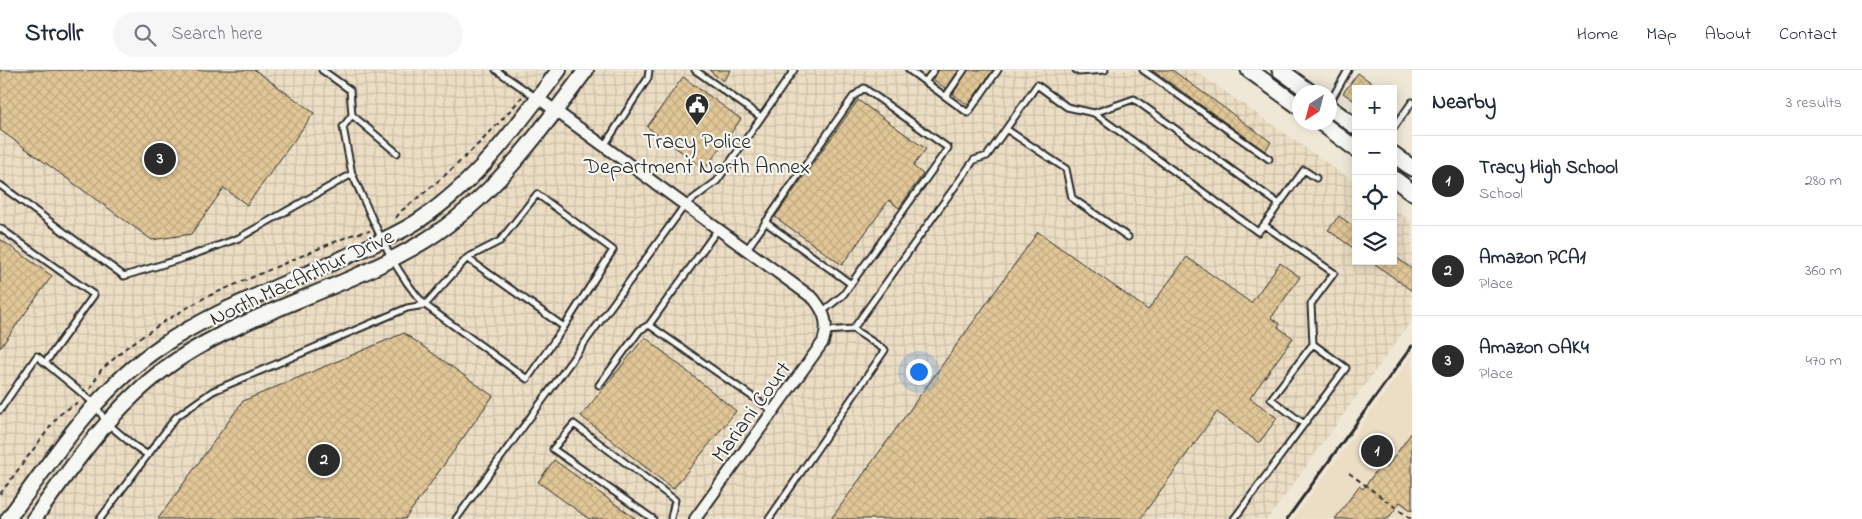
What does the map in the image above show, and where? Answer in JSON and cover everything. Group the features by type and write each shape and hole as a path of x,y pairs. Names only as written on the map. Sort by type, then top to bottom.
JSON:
{"main road":[{"name":"North MacArthur Drive","path":"8,519 95,404 115,383 144,359 197,324 382,240 416,222 446,200 487,163 559,70"},
{"name":"North MacArthur Drive","path":"34,519 106,422 129,397 177,360 216,338 392,258 426,240 456,219 502,176 586,70"},
{"path":"1249,70 1292,101"},
{"path":"1289,73 1302,85"},
{"path":"1337,113 1352,124"},
{"path":"1331,130 1352,146"},
{"path":"1397,157 1412,168"},
{"path":"1397,181 1412,192"}],"street":[{"path":"538,98 814,299 823,311 826,326"},
{"name":"Mariani Court","path":"695,519 823,342 826,326"}],"lane":[{"path":"100,519 176,417 212,391 407,308 425,305 467,258 500,241 537,194 613,250 564,328 527,378 425,305 409,288 382,240 352,174 343,127 352,115 350,90 322,70"},
{"path":"496,70 538,98"},
{"path":"604,146 648,78 649,70"},
{"path":"695,70 761,117"},
{"path":"456,519 685,205 717,181 794,70"},
{"path":"909,70 968,113 998,70"},
{"path":"925,82 934,70"},
{"path":"946,96 964,70"},
{"path":"1076,70 1079,72 1105,70"},
{"path":"1142,70 1269,159"},
{"path":"1337,90 1348,70"},
{"path":"853,330 974,160 987,156 1037,86 1067,107 1094,113 1258,232 1304,170 1316,178"},
{"path":"746,250 853,97 864,88 948,148 843,295 823,311"},
{"path":"1094,113 1134,99 1279,204"},
{"path":"1397,123 1412,102"},
{"path":"352,115 397,153"},
{"path":"1006,129 1066,169 1072,198 1128,237"},
{"path":"0,185 124,276 187,257 239,238 352,174"},
{"path":"765,222 851,284"},
{"path":"1264,225 1334,273 1311,304 1313,344 1271,399 1304,424"},
{"path":"0,228 94,295 45,363"},
{"path":"599,385 640,330 649,325 718,229"},
{"path":"467,258 564,328"},
{"path":"649,325 773,411"},
{"path":"769,519 884,350 853,330 826,326"},
{"path":"1234,519 1346,368 1313,344"},
{"path":"0,410 37,356 95,404 106,422 148,455"},
{"path":"653,519 553,450 574,424 675,500 670,519"}],"path":[{"path":"1349,473 1411,519"}],"shaded area":[{"path":"0,70 1194,70 1352,180 1352,265 1397,265 1397,212 1412,222 1412,320 1268,519 0,519"},
{"path":"1412,355 1412,519 1293,519 1399,373"}],"building":[{"path":"0,70 255,70 314,113 247,205 224,188 191,234 152,240 0,130"},
{"path":"709,70 731,70 723,81"},
{"path":"938,70 959,70 946,89 933,79"},
{"path":"968,70 993,70 968,105 953,94"},
{"path":"1152,70 1172,70 1271,142 1265,151"},
{"path":"1358,73 1372,83 1371,85 1352,85 1352,99 1343,93"},
{"path":"683,77 741,119 705,169 647,127"},
{"path":"858,100 926,149 913,166 923,174 899,208 889,200 842,265 775,217"},
{"path":"1339,216 1352,225 1352,247 1328,230"},
{"path":"1038,232 1148,310 1187,257 1251,303 1280,263 1300,277 1271,318 1280,324 1278,327 1293,338 1250,398 1277,418 1259,443 1217,412 1140,519 831,519"},
{"path":"0,239 52,276 0,348"},
{"path":"1397,258 1412,269 1412,291 1376,265 1397,265"},
{"path":"404,333 493,396 405,519 158,519 243,401"},
{"path":"645,337 736,411 673,489 581,416"},
{"path":"1412,432 1412,511 1400,502 1388,519 1335,519 1359,486 1363,489 1381,464 1386,468"},
{"path":"554,460 636,519 589,519 538,482"}],"railway":[{"path":"1287,519 1412,346"}],"place":[{"name":"Tracy Police Department North Annex","path":"697,126"},
{"name":"Amazon OAK4","path":"160,159"},
{"name":"Tracy High School","path":"1377,451"},
{"name":"Amazon PCA1","path":"324,460"}]}
